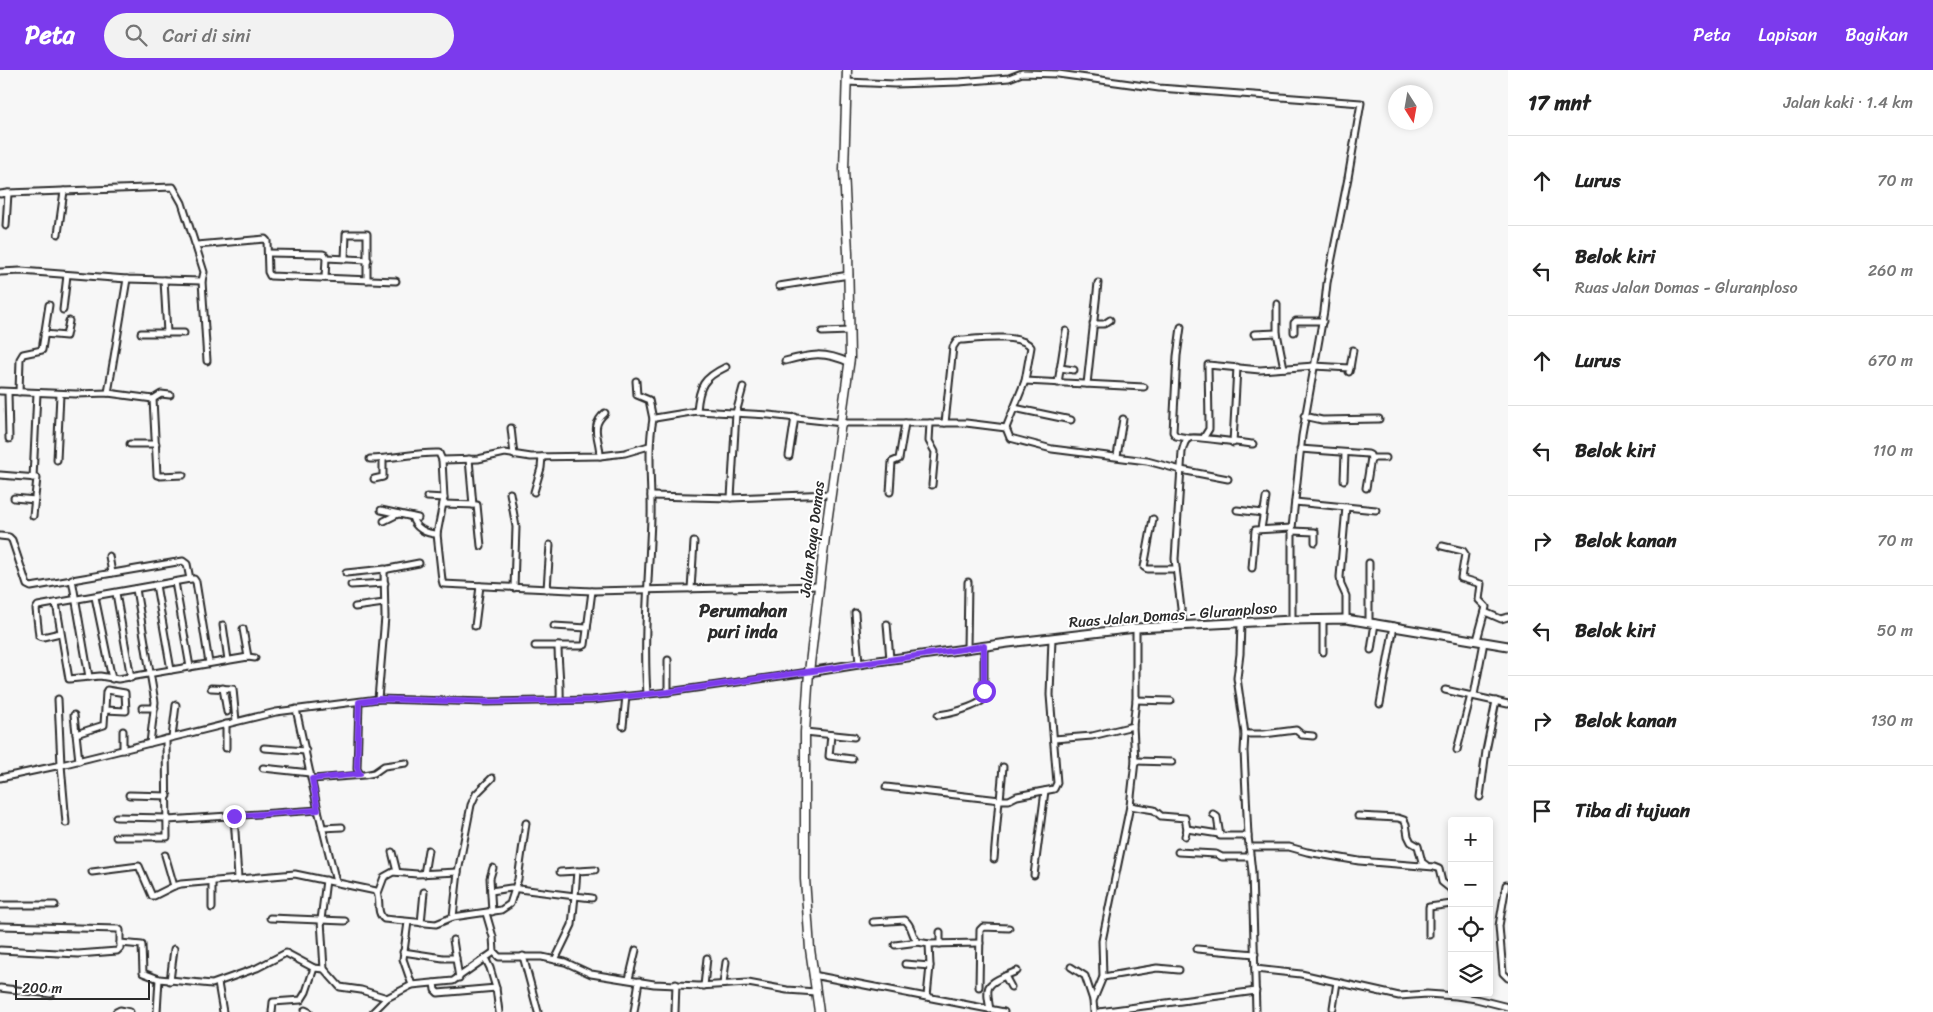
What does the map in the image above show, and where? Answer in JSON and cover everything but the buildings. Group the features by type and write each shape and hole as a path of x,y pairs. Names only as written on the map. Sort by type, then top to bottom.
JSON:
{"highway":[{"name":"Jalan Raya Domas","path":"819,1012 813,975 805,879 805,732 830,494 850,363 849,275 844,170 847,70"}],"main road":[{"name":"Ruas Jalan Domas - Gluranploso","path":"810,672 984,646 1136,628 1292,620 1346,619 1508,646"}],"street":[{"path":"846,82 895,84 959,82 1009,78 1022,72 1058,74 1159,88 1360,102 1362,107 1326,282 1323,321 1304,416 1292,529 1292,620"},
{"path":"0,194 173,187 182,203 204,272 202,281 207,360"},
{"path":"58,234 64,191"},
{"path":"6,226 8,193"},
{"path":"345,259 346,234 362,232 368,236 367,280"},
{"path":"196,245 265,239 267,241 268,272 270,276 396,281"},
{"path":"268,253 323,254 326,258 325,278"},
{"path":"326,258 368,260"},
{"path":"0,272 202,281"},
{"path":"62,310 67,275"},
{"path":"779,286 849,275"},
{"path":"108,393 127,279"},
{"path":"164,280 167,333"},
{"path":"1087,384 1098,283"},
{"path":"1277,304 1277,332 1284,368"},
{"path":"19,392 23,354 42,350 48,305"},
{"path":"1093,324 1104,324 1110,320"},
{"path":"44,334 66,336 69,321"},
{"path":"1294,332 1294,322 1296,321 1323,321"},
{"path":"1181,327 1177,356 1174,432 1176,436 1188,438 1204,437 1212,440 1253,444"},
{"path":"822,332 850,331"},
{"path":"1058,383 1066,331"},
{"path":"1254,334 1277,332"},
{"path":"141,333 184,333"},
{"path":"945,423 953,347 957,341 1002,339 1025,342 1032,348 1026,381 1006,428 1008,435 1013,440 1052,449 1147,461 1228,479"},
{"path":"1204,437 1209,429 1208,365 1260,370 1314,366 1349,370 1353,350"},
{"path":"785,362 815,354 827,354 850,363"},
{"path":"697,411 700,389 709,378 726,367"},
{"path":"1233,443 1237,367"},
{"path":"1060,368 1074,370"},
{"path":"636,381 637,396 649,400 653,419 649,446 651,496 645,660 647,694"},
{"path":"1026,381 1144,387"},
{"path":"730,498 736,413 743,387"},
{"path":"0,391 60,394 108,393 153,399 161,394 170,395"},
{"path":"8,392 9,439"},
{"path":"33,478 37,393"},
{"path":"57,460 60,394"},
{"path":"153,399 159,476 183,475"},
{"path":"1014,408 1071,420"},
{"path":"653,419 660,416 697,411 795,417 842,423 966,423 1006,428"},
{"path":"600,456 595,429 599,418 605,412"},
{"path":"1304,416 1322,420 1379,419"},
{"path":"789,456 795,417"},
{"path":"1117,456 1123,420"},
{"path":"890,492 892,462 899,459 905,423"},
{"path":"930,423 930,441 936,452 932,485"},
{"path":"511,428 514,455"},
{"path":"1183,625 1175,554 1182,452 1188,438"},
{"path":"130,444 156,444"},
{"path":"442,460 469,459 505,453 542,457 600,456 625,454 649,446"},
{"path":"1300,449 1344,454 1368,454 1371,458 1386,458"},
{"path":"370,460 438,452 442,460 443,501 438,534 443,584 592,591 820,586"},
{"path":"1344,454 1344,480"},
{"path":"534,492 542,457"},
{"path":"1366,488 1371,458"},
{"path":"374,479 383,477 383,459"},
{"path":"469,459 473,505"},
{"path":"0,475 37,478 33,516"},
{"path":"510,493 515,519 514,588"},
{"path":"651,496 730,498 830,494"},
{"path":"427,497 477,505 479,509 481,546"},
{"path":"14,498 35,500"},
{"path":"1261,529 1266,498"},
{"path":"1295,502 1376,510"},
{"path":"1346,507 1340,577 1341,586 1346,592 1346,619"},
{"path":"381,510 418,518"},
{"path":"1237,510 1263,513"},
{"path":"384,521 398,514"},
{"path":"412,517 416,524 425,532 438,534"},
{"path":"1152,519 1144,567 1147,569 1176,570"},
{"path":"1252,568 1255,530 1292,529 1314,532 1314,542"},
{"path":"0,536 9,537 12,540 28,586 183,560 187,564 190,579"},
{"path":"690,588 694,542"},
{"path":"547,589 550,545"},
{"path":"1442,546 1465,552 1461,578 1481,584 1479,600 1486,606 1472,695 1457,750"},
{"path":"109,556 112,573"},
{"path":"346,573 419,563"},
{"path":"1368,563 1372,650"},
{"path":"378,699 385,569"},
{"path":"72,579 89,677"},
{"path":"60,633 44,637 39,636 36,609 38,606 194,579 208,663"},
{"path":"175,582 190,667"},
{"path":"968,582 968,649"},
{"path":"352,585 385,583"},
{"path":"156,585 171,670"},
{"path":"475,626 480,586"},
{"path":"136,589 155,708 150,743"},
{"path":"536,646 585,645 592,591"},
{"path":"116,593 131,678"},
{"path":"95,596 112,679"},
{"path":"56,603 69,679 100,676 112,679 131,678 208,663 248,657 255,658"},
{"path":"355,606 384,603"},
{"path":"1485,612 1501,619 1508,618"},
{"path":"855,613 859,664"},
{"path":"1323,619 1323,652"},
{"path":"888,624 890,659"},
{"path":"1241,624 1240,654 1236,678 1245,734 1244,751 1248,836 1252,872 1256,1012"},
{"path":"223,625 228,660"},
{"path":"554,626 587,628"},
{"path":"1380,704 1394,626"},
{"path":"1093,1001 1103,978 1102,941 1130,806 1135,761 1133,726 1136,700 1136,628"},
{"path":"243,629 248,657"},
{"path":"886,787 999,800 1009,800 1017,796 1054,789 1056,787 1054,739 1050,695 1052,638"},
{"path":"558,646 558,663 561,672 560,701"},
{"path":"938,716 977,704 984,699 984,646"},
{"path":"668,660 668,692"},
{"path":"0,778 79,761 276,712 378,699 488,702 560,701 668,692 810,672"},
{"path":"211,688 233,689 236,721"},
{"path":"223,688 227,712"},
{"path":"76,734 104,725 106,692 107,690 125,693 126,711 105,710"},
{"path":"1445,690 1508,704"},
{"path":"623,726 626,696"},
{"path":"58,699 66,824"},
{"path":"1136,700 1171,701"},
{"path":"1480,797 1486,751 1496,701"},
{"path":"359,702 357,768 360,774"},
{"path":"116,837 168,837 169,738 176,705"},
{"path":"142,708 155,708"},
{"path":"296,710 336,882"},
{"path":"74,715 79,761"},
{"path":"226,724 226,748"},
{"path":"1054,739 1092,736 1133,726"},
{"path":"1245,734 1296,730 1302,735 1313,736"},
{"path":"123,731 123,750"},
{"path":"805,732 854,737"},
{"path":"831,735 829,756 852,759"},
{"path":"264,748 306,751"},
{"path":"1135,761 1172,762"},
{"path":"312,779 374,773 384,766 406,763"},
{"path":"994,859 1002,767"},
{"path":"263,768 310,773"},
{"path":"453,917 458,872 471,805 476,794 492,778"},
{"path":"1034,875 1045,791"},
{"path":"129,796 168,796"},
{"path":"1130,806 1154,810 1161,816 1185,818 1187,829 1185,836"},
{"path":"116,817 168,819 318,810"},
{"path":"1213,814 1217,817 1219,823 1218,834"},
{"path":"234,816 238,878"},
{"path":"1358,816 1404,820 1408,836 1411,842 1418,846 1422,862 1426,865"},
{"path":"458,872 424,874 397,872 384,876 378,893 380,917 436,924 453,917 501,910 510,904 515,889 526,824"},
{"path":"322,828 342,827"},
{"path":"1187,829 1218,834 1220,837 1248,836"},
{"path":"1249,847 1289,847 1359,861 1426,865 1437,868 1442,882 1448,887"},
{"path":"424,874 428,850"},
{"path":"392,852 397,872"},
{"path":"1178,852 1216,854 1222,857 1250,857"},
{"path":"164,855 174,886"},
{"path":"92,872 137,865 141,867 145,882 152,896 174,886 238,878 295,874 370,888 378,893"},
{"path":"493,868 490,878 489,912 494,952 500,957 523,956 555,960 591,974 639,981 704,986 748,983 787,990 816,992"},
{"path":"560,872 595,870"},
{"path":"555,960 572,925 577,871"},
{"path":"326,880 321,920 324,969 340,988 361,990 387,998"},
{"path":"212,881 212,908"},
{"path":"1506,885 1500,926 1503,973 1508,978"},
{"path":"491,891 511,888 592,898"},
{"path":"421,923 424,892"},
{"path":"0,905 56,905"},
{"path":"1428,935 1429,907 1448,905"},
{"path":"270,918 345,921"},
{"path":"872,922 905,920 911,926 914,938 918,942"},
{"path":"408,922 403,952 404,965 412,984"},
{"path":"0,926 120,930 120,948 117,951 78,954 0,950"},
{"path":"979,987 980,930 983,927 1008,928"},
{"path":"940,932 940,944"},
{"path":"453,940 459,978"},
{"path":"894,944 980,942"},
{"path":"120,943 142,945 143,973 170,981 218,983 257,968 286,953 314,968 324,969"},
{"path":"928,996 929,944"},
{"path":"170,981 174,949"},
{"path":"1197,949 1254,954"},
{"path":"629,979 636,950"},
{"path":"403,952 456,958"},
{"path":"374,1012 387,998 412,984 449,982 459,978 494,952"},
{"path":"523,956 538,1012"},
{"path":"485,958 496,988 499,1012"},
{"path":"704,986 707,958"},
{"path":"723,984 726,962"},
{"path":"905,964 930,966"},
{"path":"1071,967 1085,976 1093,1001 1094,1012"},
{"path":"272,1012 273,1002 298,1002 304,998 314,968"},
{"path":"1103,978 1157,968 1179,970"},
{"path":"1255,969 1301,974 1398,996 1448,995"},
{"path":"990,1010 988,985 1017,971"},
{"path":"813,975 928,996 981,1010 1004,1012"},
{"path":"1006,976 1011,987"},
{"path":"157,1012 159,979"},
{"path":"634,1012 639,981"},
{"path":"1333,1008 1337,982"},
{"path":"218,983 223,1012"},
{"path":"434,983 438,993 496,988"},
{"path":"675,1012 676,984"},
{"path":"0,988 52,994"},
{"path":"1101,1012 1256,991"},
{"path":"1471,997 1508,1007"},
{"path":"1494,1012 1495,1004"},
{"path":"116,1012 120,1010 130,1012"}],"district":[{"name":"Perumahan puri inda","path":"743,621"}],"route":[{"path":"234,816 318,810 312,779 360,774 357,768 359,702 378,699 488,702 592,700 668,692 984,646 984,691"}]}
